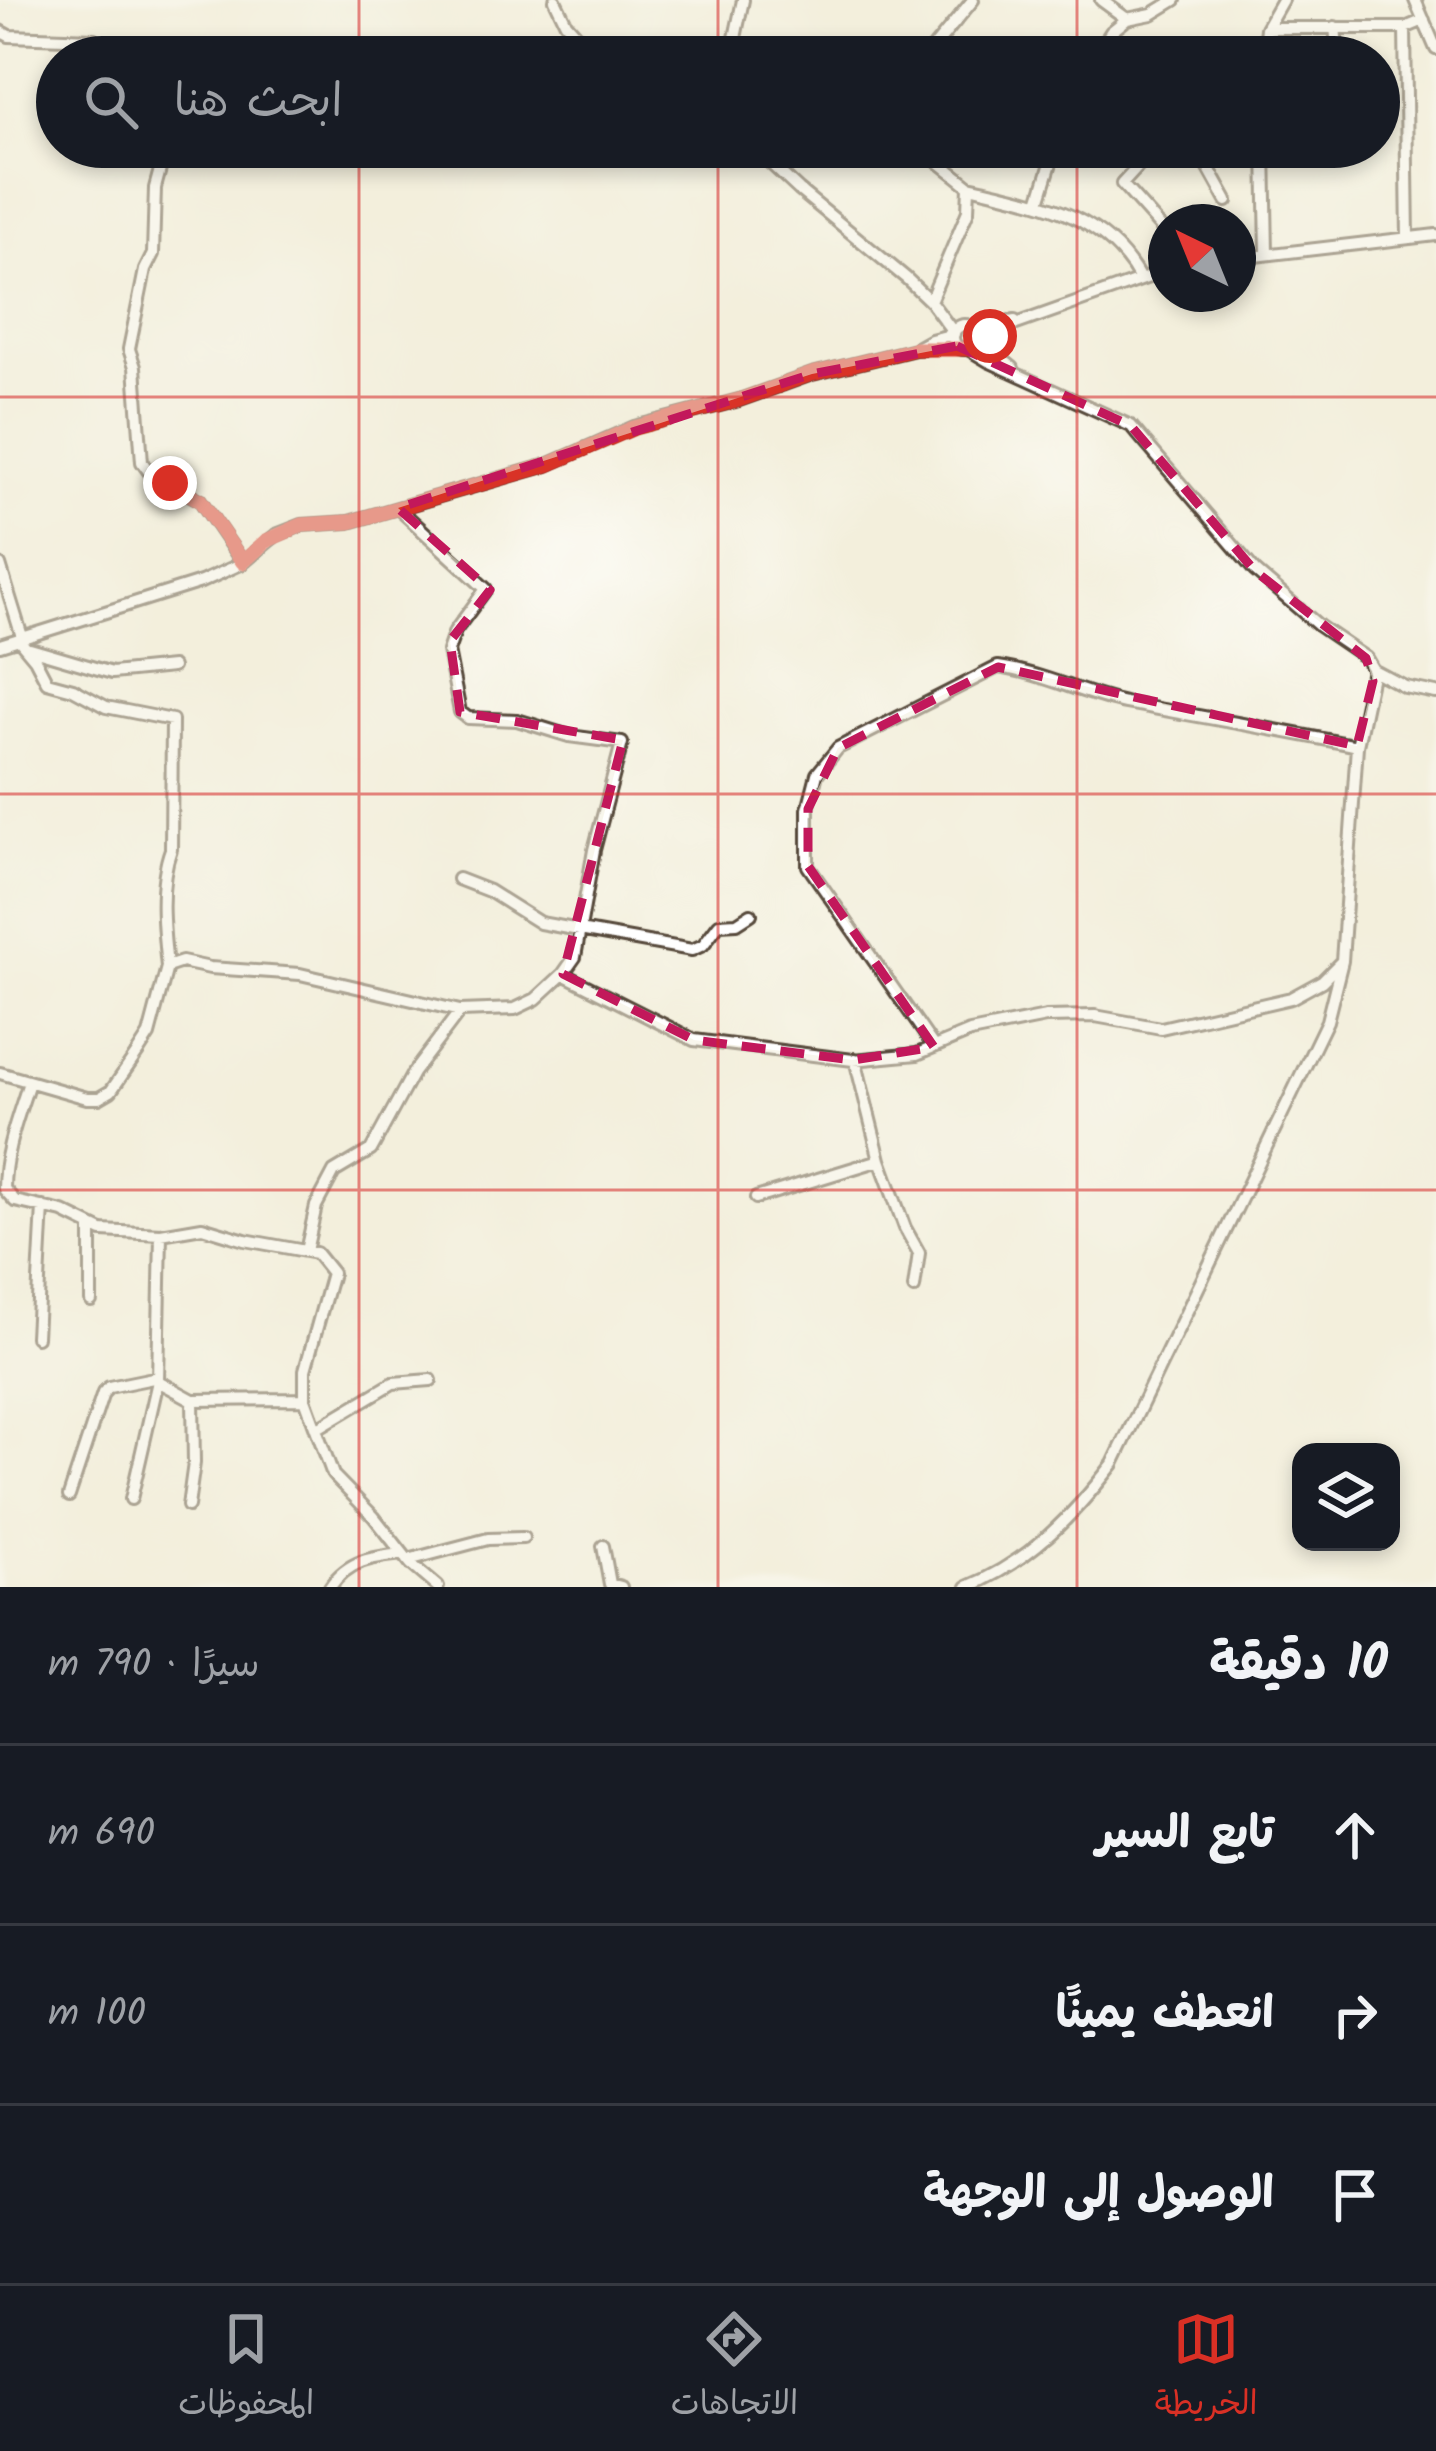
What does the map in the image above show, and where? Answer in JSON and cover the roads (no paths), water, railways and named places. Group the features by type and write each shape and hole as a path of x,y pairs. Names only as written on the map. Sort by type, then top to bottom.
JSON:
{"street":[{"path":"555,0 578,36"},
{"path":"735,36 743,0"},
{"path":"943,36 973,0"},
{"path":"1101,0 1127,19"},
{"path":"1108,36 1127,19 1152,14 1175,0"},
{"path":"1265,36 1282,0"},
{"path":"1415,0 1436,49"},
{"path":"1266,28 1405,28 1424,20"},
{"path":"1335,27 1336,36"},
{"path":"1405,28 1408,238"},
{"path":"0,31 9,37 36,37"},
{"path":"160,168 155,188 153,254 145,270 129,349 135,367 142,462 150,473 200,500 243,562"},
{"path":"777,168 933,303 998,367 1115,416 1138,433 1255,571 1319,626 1366,658 1373,670 1405,687 1436,693"},
{"path":"947,168 969,185 1063,209 1111,242 1140,279"},
{"path":"1039,202 1050,168"},
{"path":"1137,168 1122,184 1148,212"},
{"path":"1209,168 1227,202"},
{"path":"1265,168 1267,254"},
{"path":"933,303 968,211 969,185"},
{"path":"1256,256 1436,235"},
{"path":"0,645 23,643 201,582 243,562 266,541 302,525 349,522 548,465 634,428 739,400 812,374 1018,321 1148,277"},
{"path":"962,335 996,334 1018,321"},
{"path":"992,352 996,334"},
{"path":"962,335 1020,374"},
{"path":"167,967 182,962 300,974 460,1011 515,1009 536,999 575,956 598,831 622,743 569,736 517,720 468,718 460,712 448,651 455,632 486,589 398,508"},
{"path":"0,565 23,643 46,682 73,689 106,707 172,720 171,850 164,906 167,967 148,1035 111,1090 99,1098 0,1073"},
{"path":"23,643 112,673 172,667"},
{"path":"934,1047 808,866 808,809 817,774 838,748 998,668 1026,671 1125,702 1358,746"},
{"path":"967,1587 1008,1568 1042,1542 1113,1464 1308,1063 1336,992 1342,961 1358,746 1373,670"},
{"path":"458,879 489,891 540,923 692,950 703,945 719,924 737,923 751,914"},
{"path":"563,974 694,1040 855,1059 917,1054 970,1032 1073,1015 1162,1028 1291,998 1322,981 1342,961"},
{"path":"1322,981 1331,983 1336,992"},
{"path":"306,1251 316,1205 334,1172 370,1150 413,1073 460,1011"},
{"path":"855,1059 880,1160 919,1253 914,1288"},
{"path":"29,1082 10,1139 2,1190 15,1201 63,1212 91,1227 161,1234 202,1227 316,1253 332,1273 305,1370 305,1399 333,1474 437,1587"},
{"path":"756,1198 880,1160"},
{"path":"36,1337 43,1208"},
{"path":"91,1227 91,1301"},
{"path":"131,1499 158,1379 161,1234"},
{"path":"69,1496 109,1387 158,1379 194,1400 305,1399"},
{"path":"316,1429 393,1383 431,1380"},
{"path":"188,1506 194,1400"},
{"path":"330,1587 339,1573 368,1558 406,1557 488,1539 524,1538"},
{"path":"603,1546 610,1584 621,1587"}]}
